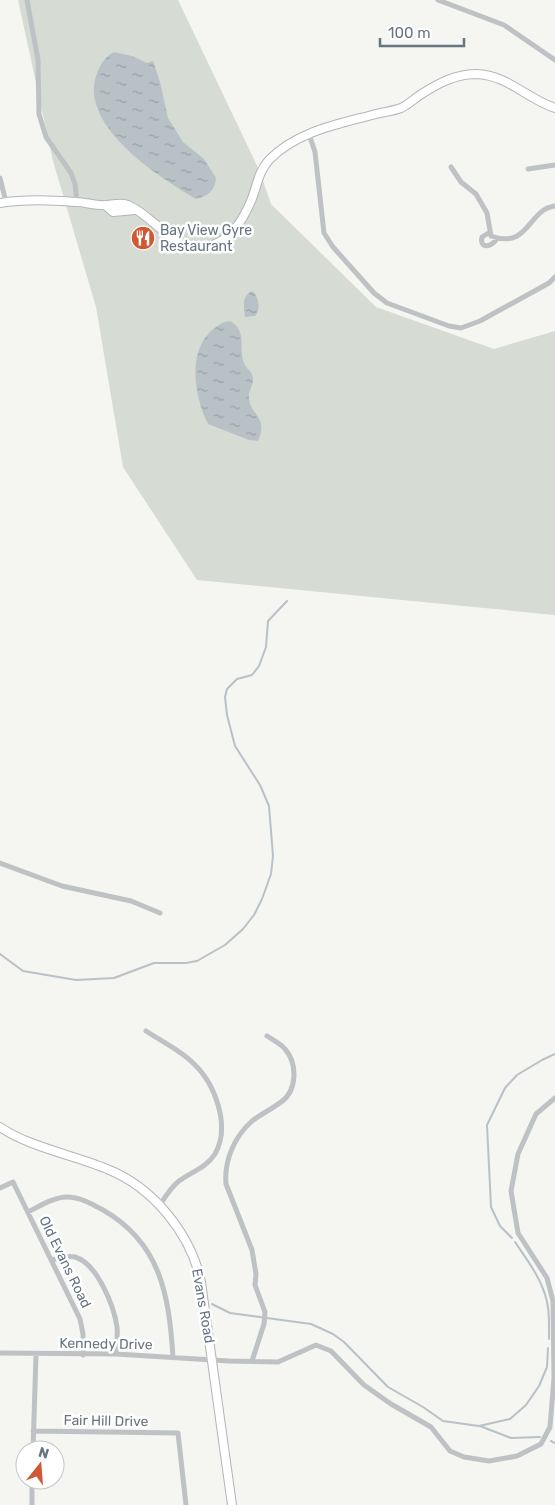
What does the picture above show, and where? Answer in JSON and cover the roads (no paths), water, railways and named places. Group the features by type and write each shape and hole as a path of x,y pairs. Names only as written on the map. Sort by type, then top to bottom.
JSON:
{"street":[{"path":"27,0 38,60 38,114 46,137 71,173 75,184 77,202"},
{"path":"438,0 504,24 555,60"},
{"path":"0,178 3,202 77,202 106,206 113,212 135,210 185,246 199,248 219,243 230,236 242,220 251,201 260,172 269,160 287,146 309,134 402,107 444,81 463,75 485,75 508,82 545,105 555,108"},
{"path":"309,134 315,152 324,233 333,247 374,292 387,303 449,326 460,328 480,321 549,283 555,277"},
{"path":"528,169 555,165"},
{"path":"451,167 461,182 476,194 487,213 491,236 502,240 517,236 525,231 538,215 548,207 555,206"},
{"path":"490,232 482,237 483,245 491,245 495,243 497,238"},
{"path":"0,863 62,886 131,901 160,913"},
{"path":"146,1031 193,1062 206,1077 216,1098 222,1121 220,1140 215,1154 204,1166 174,1185 160,1205"},
{"path":"252,1362 265,1315 255,1285 256,1274 252,1250 226,1184 225,1173 230,1152 240,1135 251,1122 282,1102 289,1095 294,1084 292,1064 288,1053 285,1048 267,1036"},
{"name":"Kennedy Drive","path":"0,1353 36,1355 116,1354 278,1362 316,1345 331,1352 364,1384 390,1404 431,1427 450,1451 464,1457 489,1461 517,1456 541,1444 550,1427 554,1378 554,1301 547,1278 518,1233 511,1191 518,1154 536,1114 555,1098"},
{"name":"Evans Road","path":"0,1127 28,1141 108,1169 124,1178 160,1205 178,1228 199,1271 232,1505"},
{"name":"Old Evans Road","path":"0,1188 13,1182 80,1319 83,1334 83,1354"},
{"path":"28,1212 58,1198 68,1196 96,1206 129,1228 149,1253 161,1277 168,1304 173,1357"},
{"path":"52,1260 73,1256 85,1261 99,1279 111,1304 117,1328 116,1354"},
{"path":"33,1440 36,1355"},
{"name":"Fair Hill Drive","path":"33,1431 178,1433 186,1505"},
{"path":"32,1490 32,1505"}],"water":[{"path":"114,52 132,56 147,63 153,61 168,118 183,142 204,159 216,178 212,190 204,196 196,199 163,178 144,164 111,132 100,114 94,95 99,68 105,59"},
{"path":"252,291 258,300 259,307 255,316 245,317 245,299 248,293"},
{"path":"230,321 236,325 241,335 242,358 252,376 253,382 249,398 252,409 260,421 261,433 258,441 249,440 208,424 200,402 195,376 198,352 210,332 222,323"}],"waterway":[{"path":"0,954 23,971 76,980 114,978 154,963 197,961 225,945 243,929 254,915 262,899 271,874 273,856 269,806 260,785 235,746 227,715 225,697 227,689 237,679 252,675 259,666 266,647 268,621 287,601"},
{"path":"512,1238 500,1226 491,1207 487,1125 505,1088 517,1075 555,1054"},
{"path":"515,1242 534,1271 545,1295 549,1314 549,1339"},
{"path":"212,1304 230,1313 311,1324 333,1334 344,1342 388,1387 443,1421 479,1426 510,1419 526,1405 539,1386 547,1367 548,1348"},
{"path":"480,1426 511,1438 540,1437"},
{"path":"551,1441 555,1443"}],"place":[{"name":"Bay View Gyre Restaurant","path":"143,238"}]}
